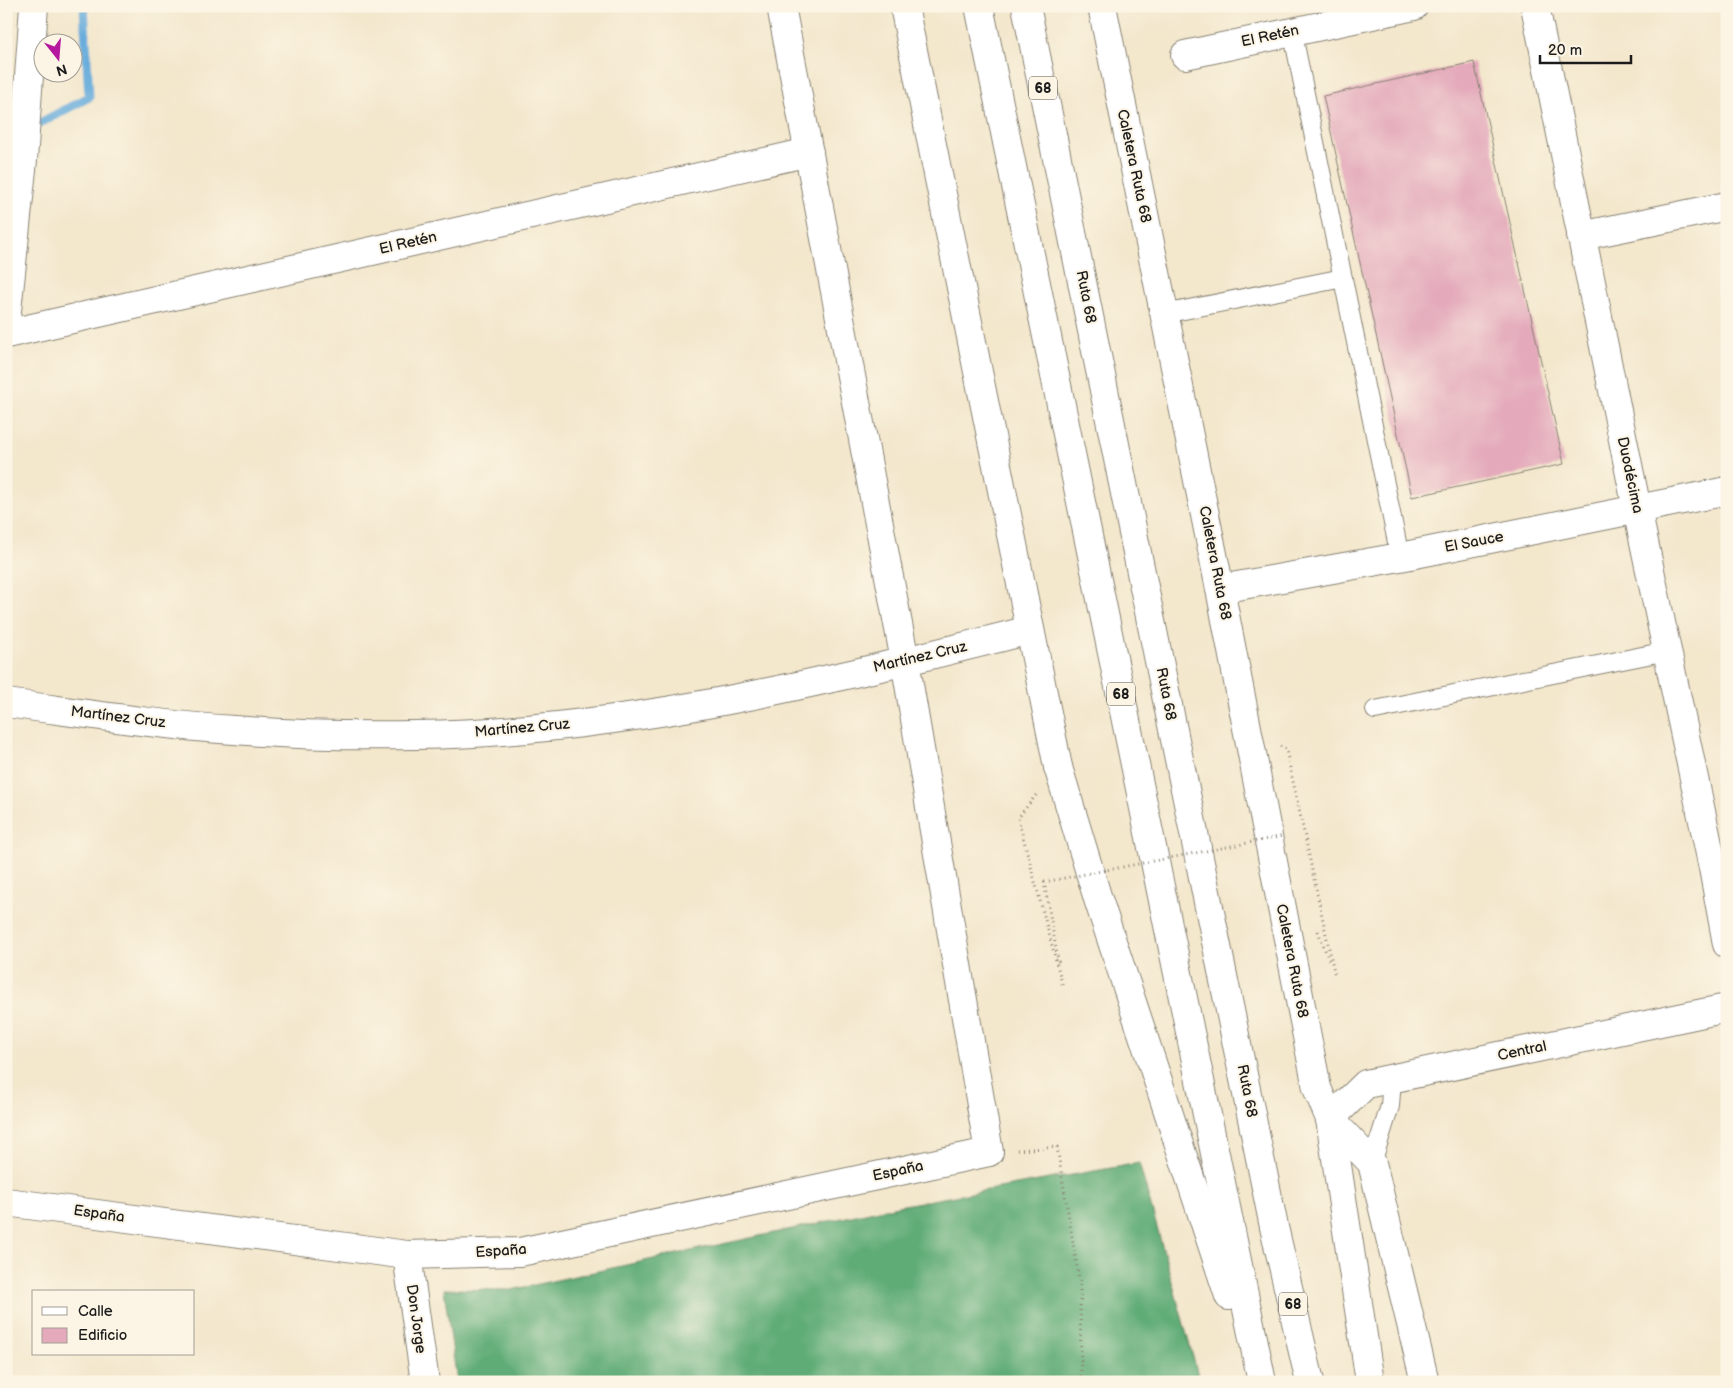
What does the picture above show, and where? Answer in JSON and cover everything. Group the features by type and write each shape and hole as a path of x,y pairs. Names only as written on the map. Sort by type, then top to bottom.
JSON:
{"main road":[{"path":"6,320 23,160 34,6"},
{"path":"781,6 905,662 989,1152"},
{"path":"904,6 1058,767 1098,898 1257,1382"},
{"name":"68","path":"979,6 1262,1382"},
{"name":"Ruta 68","path":"1026,6 1274,1226 1310,1382"},
{"name":"Caletera Ruta 68","path":"1102,6 1220,589 1317,1088 1330,1119"},
{"name":"El Retén","path":"1185,55 1292,30 1414,6"},
{"name":"Duodécima","path":"1535,6 1667,651 1720,867 1727,944"},
{"name":"El Retén","path":"6,334 809,152"},
{"path":"1581,236 1727,206"},
{"name":"El Sauce","path":"1220,589 1400,557 1727,491"},
{"name":"Martínez Cruz","path":"6,703 233,730 325,735 418,735 500,731 583,723 665,711 905,662 1030,630"},
{"name":"Central","path":"1330,1119 1366,1084 1727,1008"},
{"path":"1330,1119 1372,1163 1425,1382"},
{"path":"1330,1119 1370,1382"},
{"name":"España","path":"6,1202 407,1255 520,1252 989,1152"},
{"name":"Don Jorge","path":"407,1255 425,1382"}],"lane":[{"path":"1292,30 1400,557"},
{"path":"1164,314 1343,278"},
{"path":"1375,710 1667,651"},
{"path":"1372,1163 1390,1106 1392,1078"}],"path":[{"path":"1248,734 1286,749 1334,976"},
{"path":"1058,767 1018,818 1063,987 1044,882 1284,836"},
{"path":"989,1152 1057,1147 1080,1284 1081,1382"}],"green space":[{"path":"1139,1163 1200,1382 457,1382 444,1289 511,1290 893,1207"}],"building":[{"path":"1474,62 1564,464 1412,497 1323,96"}],"waterway":[{"path":"6,141 89,97 84,6"}]}
